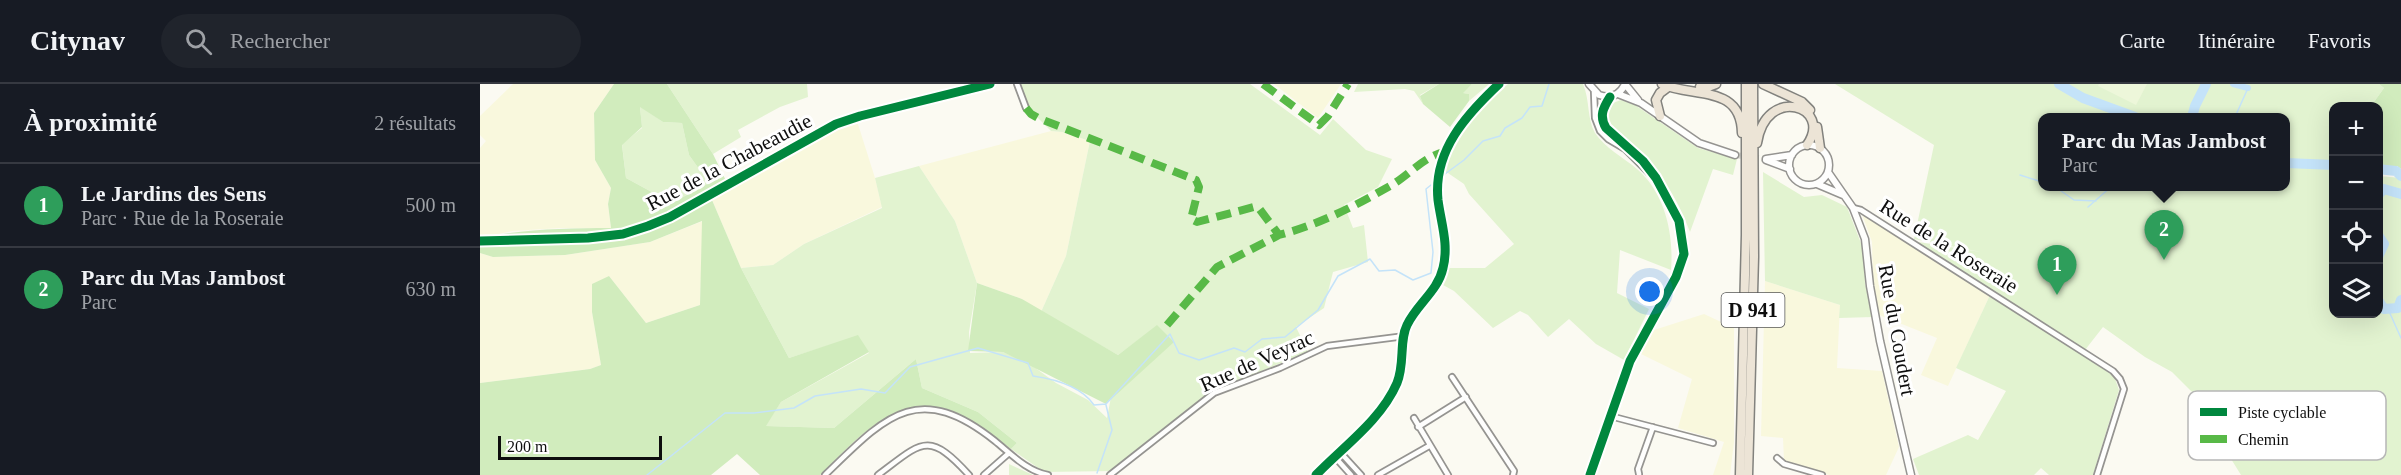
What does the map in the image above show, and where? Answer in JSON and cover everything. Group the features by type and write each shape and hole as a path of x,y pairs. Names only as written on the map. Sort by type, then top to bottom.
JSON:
{"highway":[{"path":"1679,84 1708,87 1716,84"},
{"name":"D 941","path":"1740,475 1747,180 1746,84"},
{"name":"D 941","path":"1748,475 1754,279 1753,84"},
{"path":"1763,84 1802,102 1808,108 1815,117 1820,148"},
{"path":"1660,116 1656,100 1665,85 1720,96 1732,106 1742,127 1742,161 1747,180"},
{"path":"1753,156 1759,132 1769,114 1778,108 1790,105 1807,111 1812,119 1813,133 1807,145"}],"main road":[{"path":"1316,475 1385,405 1398,382 1403,365 1405,329 1411,317 1435,288 1443,268 1446,244 1438,200 1438,174 1445,152 1459,127 1475,106 1499,84"}],"street":[{"name":"Rue de la Chabeaudie","path":"481,240 588,238 623,234 670,217 836,124 990,84"},
{"path":"1017,84 1026,108"},
{"path":"1589,84 1594,92 1595,118 1600,131 1625,149 1656,178"},
{"path":"1594,92 1610,97 1618,94 1625,84 1641,103"},
{"path":"1618,94 1641,103 1699,143 1735,155"},
{"path":"1590,475 1630,361 1676,276 1684,254 1679,221 1656,178 1643,161 1602,122 1601,116 1610,97"},
{"path":"1790,169 1795,150 1807,145 1820,148 1827,156 1828,172 1817,184 1800,183 1790,169 1766,159 1792,155"},
{"name":"Rue du Coudert","path":"1828,172 1854,208 1866,245 1870,286 1880,341 1911,475"},
{"name":"Rue du Coudert","path":"1817,184 1843,195"},
{"name":"Rue de la Roseraie","path":"1854,208 1861,210 1931,253 2113,371 2121,379 2124,389 2097,475"},
{"name":"Rue de Veyrac","path":"1110,475 1214,393 1280,368 1327,346 1405,336"},
{"path":"1452,377 1514,471 1513,475"},
{"path":"1418,427 1466,397"},
{"path":"825,475 862,439 887,420 904,412 925,408 943,411 972,423 1026,466 1048,475"},
{"path":"1610,416 1713,443"},
{"path":"1413,418 1448,475"},
{"path":"1639,474 1638,469 1653,427"},
{"path":"878,475 914,448 925,445 940,448 950,454 969,475"},
{"path":"1378,475 1429,446"},
{"path":"984,475 1009,453"},
{"path":"1337,454 1351,475"},
{"path":"1337,454 1361,475"},
{"path":"1777,458 1784,464 1822,475"}],"green space":[{"path":"513,84 614,84 594,113 595,160 611,188 608,204 611,228 512,231 480,238 480,148 486,141 480,135 480,116"},
{"path":"614,84 667,84 713,154 728,185 677,214 712,200 741,268 789,358 858,335 869,352 781,402 766,426 834,428 916,359 922,388 978,412 1017,443 1011,449 965,417 943,408 922,406 903,410 885,418 851,444 820,475 760,475 737,454 711,475 480,475 480,383 590,369 601,365 592,312 592,284 609,276 646,323 700,305 702,221 650,242 565,255 493,257 480,253 480,238 545,230 611,228 608,204 611,188 595,160 594,113","holes":["640,107 663,122 682,123 689,155 709,183 672,203 626,178 622,145 642,127"]},
{"path":"667,84 807,84 808,97 780,107 738,130 741,137 713,154"},
{"path":"1017,84 1250,84 1320,135 1333,119 1366,150 1392,159 1378,187 1344,205 1353,228 1364,225 1368,262 1333,272 1324,308 1296,327 1310,356 1286,361 1208,393 1113,471 1044,472 1011,449 1017,443 978,412 922,388 916,359 834,428 765,426 781,402 869,353 858,336 789,358 741,268 773,265 804,244 882,208 875,178 919,166 955,221 977,283 969,332 970,353 1003,352 1030,364 1056,383 1088,400 1107,418 1111,397 1157,326 1118,355 1041,312 1066,256 1090,141 1051,131 1023,103"},
{"path":"1274,84 1341,84 1318,118"},
{"path":"1358,84 1439,84 1420,95 1423,104 1414,91 1405,89 1354,92"},
{"path":"1439,84 1472,84 1463,93 1469,94 1469,101 1450,127 1423,104 1420,96"},
{"path":"1472,84 1489,84 1469,101 1469,94 1462,93"},
{"path":"1508,84 1583,84 1595,133 1647,179 1661,202 1671,242 1671,270 1620,250 1617,293 1649,309 1624,360 1596,344 1569,319 1548,337 1528,315 1520,311 1493,328 1454,291 1443,285 1449,268 1485,268 1514,244 1469,194 1464,184 1445,171 1454,144 1478,111"},
{"path":"1835,84 2379,84 2384,88 2374,102 2329,102 2329,318 2383,318 2383,176 2401,178 2401,475 2241,475 2232,460 2386,460 2386,391 2191,391 2172,372 2145,357 2103,327 2085,350 1912,241 1981,252 1914,239 1934,145"},
{"path":"2099,84 2147,84 2136,105 2098,86"},
{"path":"2379,84 2401,84 2401,169 2397,166 2383,166 2383,102 2374,102 2384,88"},
{"path":"1621,100 1635,105 1698,148 1737,159 1733,175 1713,169 1690,232 1674,197 1653,166 1607,121 1608,110 1613,103"},
{"path":"640,106 663,122 682,123 689,155 709,183 672,203 626,178 622,144 642,128"},
{"path":"857,121 882,207 804,244 773,265 741,268 712,200 833,130"},
{"path":"1051,131 1090,141 1066,256 1041,312 1022,299 977,283 955,221 919,166"},
{"path":"1763,172 1804,197 1822,195 1847,207 1864,251 1865,284 1873,317 1839,318 1840,305 1765,281"},
{"path":"1862,214 1912,241 1990,295 1948,386 1921,375 1937,338 1879,315 1873,279 1872,242"},
{"path":"703,221 700,305 646,323 609,276 592,312 601,365 590,369 480,383 480,253 493,257 565,255 650,242"},
{"path":"1765,281 1840,305 1837,368 1882,371 1899,447 1886,475 1829,475 1784,461 1783,438 1761,436"},
{"path":"977,283 1022,299 1118,355 1157,325 1174,342 1106,404 1003,352 968,351"},
{"path":"1990,295 2114,376 2119,390 2093,475 2049,475 2041,468 2034,475 1919,475 1913,459 1968,435 1978,440 2006,391 1956,368"},
{"path":"1704,314 1734,328 1734,442 1730,475 1713,475 1724,442 1678,428 1692,379 1641,354 1654,330"},
{"path":"1009,464 1033,475 1009,475"}],"waterway":[{"path":"1445,174 1464,160 1483,141 1500,136 1505,128 1522,118 1530,107 1542,106 1549,84"},
{"path":"2059,84 2083,98 2124,113"},
{"path":"2193,113 2206,84"},
{"path":"2233,84 2248,88"},
{"path":"2237,113 2248,88"},
{"path":"2290,163 2329,165"},
{"path":"2383,170 2396,171 2401,176"},
{"path":"2020,175 2038,181"},
{"path":"647,475 725,413 754,413 794,408 815,396 861,389 885,393 910,367 978,348 1028,363 1033,376 1058,381 1075,388 1089,398 1094,405 1106,404 1170,334 1179,353 1199,360 1234,348 1245,352 1262,339 1285,337 1318,310 1338,276 1370,259 1379,271 1395,270 1413,280 1431,273 1433,252 1426,189 1431,185"},
{"path":"2383,190 2401,194"},
{"path":"2061,191 2074,200 2096,201"},
{"path":"2088,207 2106,191"},
{"path":"2383,242 2383,246"},
{"path":"2383,308 2398,308 2401,300"},
{"path":"2388,309 2401,338"},
{"path":"1097,473 1112,430 1106,405"}],"tunnel":[{"path":"1735,155 1766,159"}],"marked path":[{"path":"1263,84 1319,125 1328,116 1348,84"},
{"path":"1026,108 1038,118 1196,180 1199,187 1191,219 1197,222 1258,207 1279,235 1308,226 1350,208 1397,182 1423,162 1445,152"},
{"path":"1167,325 1217,267 1279,235"}],"cycle path":[{"path":"480,241 588,238 623,234 670,217 836,124 990,84"},
{"path":"1316,475 1372,421 1397,383 1407,325 1437,284 1445,259 1438,182 1446,150 1464,121 1499,84"},
{"path":"1590,475 1630,361 1676,277 1684,254 1679,221 1656,178 1643,161 1604,124 1603,112 1610,97"}],"place":[{"name":"Parc du Mas Jambost","path":"2164,260"},
{"name":"Le Jardins des Sens","path":"2057,295"}]}
